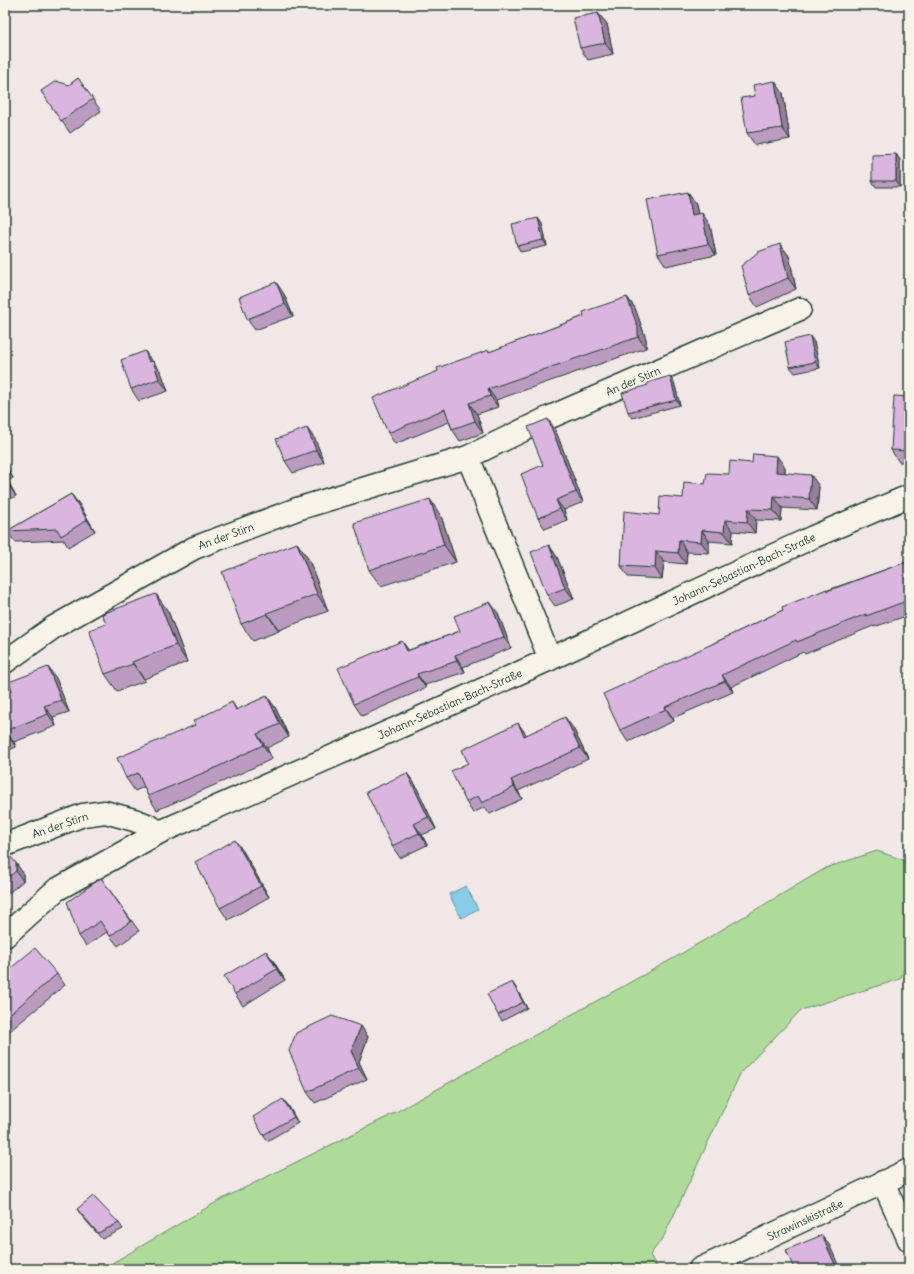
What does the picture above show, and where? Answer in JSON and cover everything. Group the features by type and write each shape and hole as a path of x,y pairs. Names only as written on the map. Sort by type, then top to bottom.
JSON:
{"street":[{"name":"An der Stirn","path":"5,662 54,627 194,548 297,510 468,457 548,418 800,309"},
{"path":"468,457 550,659"},
{"name":"Johann-Sebastian-Bach-Straße","path":"5,936 56,890 138,853 160,832 550,659 813,537 909,496"},
{"name":"An der Stirn","path":"5,845 83,815 105,812 148,825 160,832"},
{"name":"Strawinskistraße","path":"700,1269 909,1170"},
{"path":"883,1182 909,1240"}],"green space":[{"path":"877,851 909,862 909,957 900,979 801,1010 741,1072 664,1236 650,1255 658,1269 102,1269 220,1200 387,1117 674,958 826,868"}],"water":[{"path":"466,886 478,909 461,918 449,894"}],"building":[{"path":"598,13 605,43 580,48 573,18"},
{"path":"78,78 93,99 61,121 41,91 56,81 69,85"},
{"path":"775,81 782,128 747,133 741,98 755,96 753,85"},
{"path":"896,154 896,181 872,181 872,155"},
{"path":"688,192 692,215 702,213 708,244 658,254 647,200"},
{"path":"538,218 543,240 517,246 512,224"},
{"path":"780,244 788,278 749,295 741,266 758,252"},
{"path":"276,282 285,304 247,319 239,297"},
{"path":"627,297 638,328 638,337 488,389 490,396 469,403 475,421 452,429 445,409 388,433 373,398 438,371 437,368 489,350 489,352 584,316 583,312"},
{"path":"810,336 815,362 790,367 785,342"},
{"path":"145,351 149,362 153,361 159,379 131,389 121,360"},
{"path":"670,376 676,400 628,412 622,393"},
{"path":"894,396 909,397 909,451 891,450"},
{"path":"548,419 576,492 556,500 560,509 538,518 521,474 543,465 528,427"},
{"path":"307,428 316,450 285,461 276,439"},
{"path":"753,454 777,456 776,472 811,475 809,499 774,496 773,510 748,509 747,522 725,520 724,532 702,530 701,542 679,540 678,553 656,551 655,568 621,566 624,511 659,515 660,496 683,498 684,482 705,484 707,473 729,474 730,461 752,463"},
{"path":"5,477 10,487 5,490"},
{"path":"71,494 87,520 61,536 57,529 7,531"},
{"path":"430,499 444,545 369,570 354,523"},
{"path":"297,543 317,594 241,624 222,572"},
{"path":"549,545 565,588 547,595 531,552"},
{"path":"909,561 909,600 866,616 866,614 797,642 796,640 722,675 725,681 665,707 666,709 620,730 603,694 783,610 782,607 827,589 827,591"},
{"path":"156,594 176,645 132,662 133,664 105,674 89,630 106,624 102,614"},
{"path":"490,602 504,637 455,655 457,661 417,674 418,677 354,704 338,668 402,641 407,651 460,631 454,616"},
{"path":"48,667 61,700 44,706 48,714 5,731 5,693 12,690 9,682"},
{"path":"267,696 280,724 257,734 263,745 215,768 148,796 138,773 126,778 117,758 195,725 193,721 232,702 236,710"},
{"path":"565,717 580,748 511,780 514,787 482,803 478,796 466,802 451,771 468,763 462,750 518,723 524,736"},
{"path":"407,773 428,817 414,824 419,833 392,846 366,792"},
{"path":"235,840 261,886 220,908 195,862"},
{"path":"5,850 16,863 16,871 5,880"},
{"path":"101,878 131,921 110,936 100,921 79,936 67,902"},
{"path":"35,948 57,974 5,1018 5,973"},
{"path":"266,951 277,969 235,994 224,976"},
{"path":"512,982 523,1002 498,1015 487,994"},
{"path":"332,1016 361,1026 351,1051 359,1068 307,1092 289,1051 296,1033"},
{"path":"283,1099 294,1117 263,1135 253,1117"},
{"path":"93,1196 119,1223 98,1233 77,1209"},
{"path":"822,1235 837,1269 794,1269 786,1250"}]}
